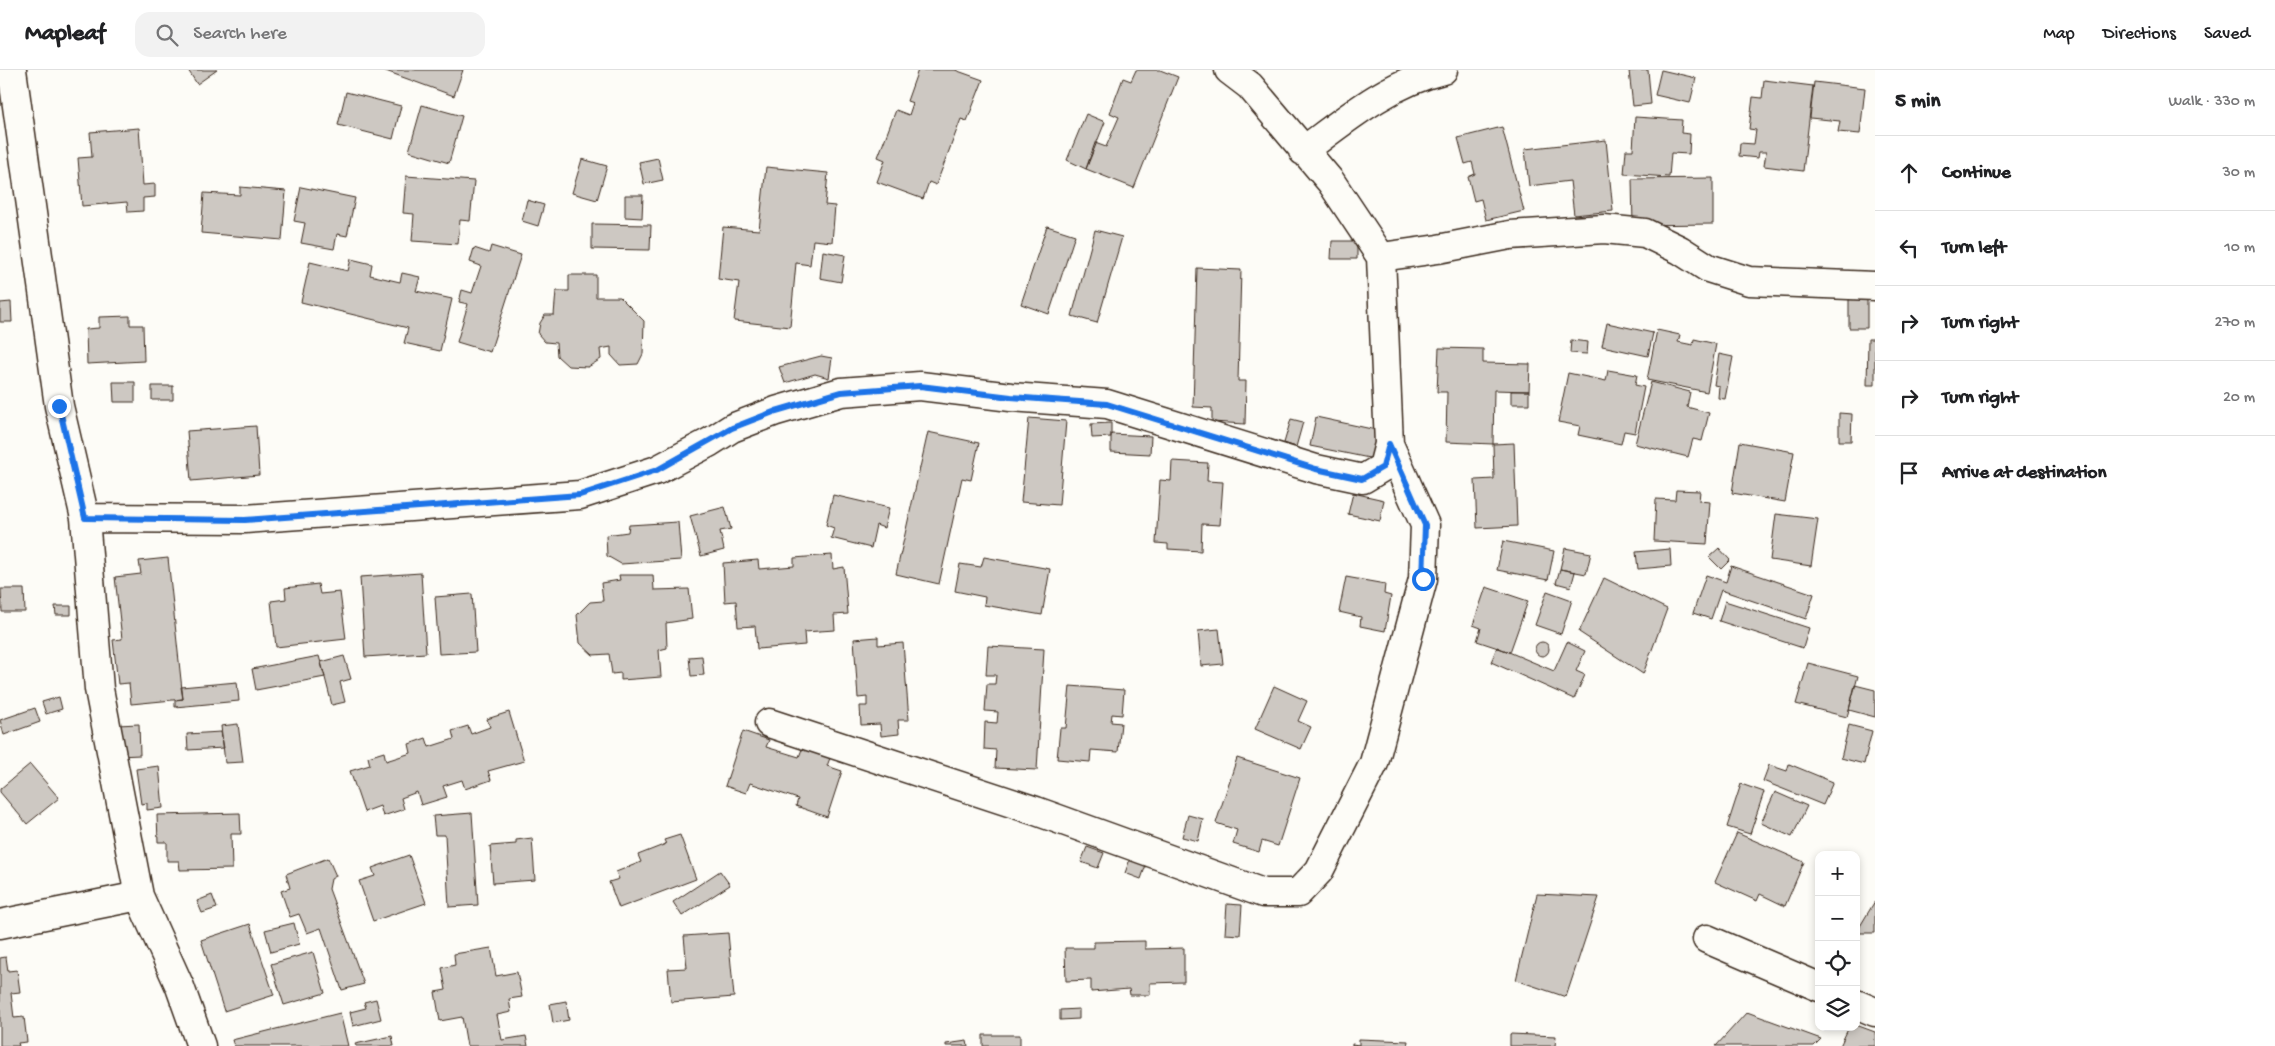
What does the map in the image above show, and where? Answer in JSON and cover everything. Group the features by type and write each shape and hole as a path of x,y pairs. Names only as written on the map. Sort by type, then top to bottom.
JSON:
{"street":[{"path":"12,70 59,406 85,518 99,689 140,896 180,987 201,1046"},
{"path":"85,518 245,520 580,495 657,470 732,428 776,411 841,392 920,386 1011,397 1107,404 1316,469 1362,479 1383,467 1389,444 1381,257 1331,182 1250,86 1229,70"},
{"path":"1303,151 1370,102 1419,76 1443,70"},
{"path":"1381,257 1438,249 1510,235 1604,229 1645,233 1680,250 1708,268 1749,281 1875,286"},
{"path":"769,723 788,731 1036,811 1263,893 1298,893 1319,871 1374,763 1423,579 1425,525 1389,444"},
{"path":"0,924 140,896"},
{"path":"1707,939 1817,986"},
{"path":"1860,1006 1875,1012"}],"building":[{"path":"188,70 217,70 197,84"},
{"path":"383,70 463,70 454,96"},
{"path":"918,70 955,70 983,80 967,121 961,119 936,185 929,182 923,199 877,182 885,160 878,157 896,110 909,115 913,103 907,101"},
{"path":"1136,70 1160,70 1178,77 1134,188 1086,169 1095,143 1106,147 1119,117 1110,113 1123,78 1131,81"},
{"path":"1648,70 1651,104 1633,106 1629,71"},
{"path":"1661,70 1696,78 1690,103 1655,95"},
{"path":"1764,80 1813,86 1803,171 1764,166 1766,152 1759,152 1758,158 1739,156 1740,143 1754,144 1756,130 1749,129 1753,97 1762,98"},
{"path":"1814,82 1865,88 1860,134 1838,132 1840,121 1810,118"},
{"path":"346,92 401,106 393,139 338,125"},
{"path":"422,105 462,116 449,163 409,151"},
{"path":"1086,114 1105,122 1086,169 1067,160"},
{"path":"1635,117 1682,120 1681,133 1690,134 1689,154 1671,153 1669,177 1624,174 1626,150 1633,150"},
{"path":"1502,127 1524,211 1486,220 1481,199 1474,201 1468,177 1475,174 1472,162 1465,164 1458,138"},
{"path":"139,128 143,185 155,184 155,197 143,198 143,211 128,212 127,202 82,206 78,158 92,157 90,132"},
{"path":"1606,140 1613,211 1574,215 1570,181 1529,186 1525,149"},
{"path":"658,158 663,180 644,184 639,162"},
{"path":"582,159 607,166 597,200 572,193"},
{"path":"766,167 828,173 825,205 835,206 832,242 813,240 810,265 796,263 790,327 734,321 739,282 718,279 723,227 759,230"},
{"path":"406,176 474,181 470,221 460,220 458,244 412,241 414,214 403,213"},
{"path":"1713,178 1713,224 1633,225 1632,179"},
{"path":"240,187 286,191 282,240 201,233 204,193 240,195"},
{"path":"301,187 355,198 347,236 337,234 334,249 301,243 305,223 294,221"},
{"path":"625,195 643,195 642,218 625,217"},
{"path":"527,200 544,205 538,226 522,221"},
{"path":"592,224 651,225 650,250 592,249"},
{"path":"1047,226 1075,235 1049,314 1021,304"},
{"path":"1095,230 1122,237 1097,323 1072,316"},
{"path":"1332,241 1357,241 1357,259 1331,259"},
{"path":"491,246 521,255 490,352 457,342 468,304 459,302 462,290 472,293 481,266 470,262 474,248 489,253"},
{"path":"823,251 845,255 841,282 820,278"},
{"path":"351,259 372,264 370,275 400,282 402,273 420,277 416,291 452,299 440,351 404,343 408,328 301,302 310,262 348,271"},
{"path":"1197,268 1241,270 1238,381 1246,381 1245,424 1212,422 1212,408 1193,407"},
{"path":"569,275 596,275 596,297 620,297 644,321 643,354 638,364 620,365 611,355 611,347 600,349 601,359 588,367 568,366 557,356 556,343 545,342 538,334 540,323 545,315 554,315 556,291 569,291"},
{"path":"1849,299 1867,299 1867,328 1849,328"},
{"path":"11,302 12,322 0,322 0,303"},
{"path":"130,316 130,325 143,325 144,361 87,364 86,329 99,328 99,317"},
{"path":"1607,323 1653,333 1648,356 1602,346"},
{"path":"1657,330 1680,335 1678,342 1693,345 1694,339 1716,344 1707,392 1647,380"},
{"path":"1868,339 1875,339 1875,385 1867,385"},
{"path":"1571,340 1588,342 1587,354 1570,353"},
{"path":"1439,348 1483,349 1483,363 1530,364 1529,391 1494,390 1493,444 1446,442 1447,392 1437,392"},
{"path":"1719,354 1733,357 1725,399 1718,398 1719,386 1714,385"},
{"path":"821,356 832,358 829,378 815,374 785,383 779,367"},
{"path":"1608,370 1637,375 1635,385 1644,387 1635,433 1624,431 1621,444 1578,435 1580,426 1558,422 1568,373 1606,381"},
{"path":"113,382 135,382 135,402 114,402"},
{"path":"1651,382 1690,392 1687,407 1709,413 1702,441 1693,439 1688,457 1635,444"},
{"path":"152,386 173,386 173,400 152,400"},
{"path":"1511,391 1529,391 1529,404 1511,404"},
{"path":"1839,413 1852,414 1851,441 1839,441"},
{"path":"1316,417 1381,431 1374,459 1310,446"},
{"path":"1029,418 1066,421 1059,505 1021,502"},
{"path":"1291,419 1303,422 1296,447 1284,443"},
{"path":"1111,423 1111,437 1092,438 1091,424"},
{"path":"256,426 259,475 191,481 187,431"},
{"path":"928,432 979,443 971,480 962,478 939,584 896,574"},
{"path":"1111,434 1151,436 1150,454 1111,452"},
{"path":"1740,442 1794,452 1785,502 1732,493"},
{"path":"1514,443 1517,526 1477,528 1475,480 1494,479 1493,444"},
{"path":"1172,461 1208,463 1207,481 1223,482 1220,525 1202,524 1201,551 1168,549 1168,544 1156,543 1160,480 1171,481"},
{"path":"1676,490 1700,491 1699,501 1710,502 1707,544 1654,541 1656,499 1675,500"},
{"path":"1353,493 1384,500 1380,521 1348,514"},
{"path":"833,495 889,508 884,528 876,525 871,548 831,538 834,528 826,525"},
{"path":"725,507 731,529 720,531 724,550 701,556 690,516"},
{"path":"1776,514 1818,519 1811,566 1770,560"},
{"path":"678,522 681,560 621,564 607,556 606,535 628,532 629,525"},
{"path":"1503,541 1554,551 1548,580 1497,570"},
{"path":"1565,548 1591,553 1586,574 1560,569"},
{"path":"1719,548 1730,560 1721,569 1709,557"},
{"path":"1670,549 1671,566 1638,569 1636,552"},
{"path":"832,555 833,569 844,567 848,614 834,615 835,630 804,632 805,645 757,649 755,626 738,627 736,601 725,602 723,563 758,560 759,569 794,566 794,558"},
{"path":"984,557 1050,569 1042,615 984,605 985,597 955,591 960,564 981,567"},
{"path":"168,558 183,699 131,704 129,683 118,684 113,640 122,639 115,577 141,574 139,561"},
{"path":"1731,566 1814,594 1806,619 1721,590 1711,619 1693,613 1706,575 1726,582"},
{"path":"1560,569 1575,572 1571,587 1556,583"},
{"path":"421,573 426,653 365,657 360,577"},
{"path":"619,575 653,575 654,590 689,589 692,619 666,623 667,648 659,650 661,677 621,680 621,673 612,674 609,654 593,655 580,643 577,615 590,602 603,601 601,583 620,580"},
{"path":"1346,577 1385,584 1384,594 1391,596 1385,631 1360,626 1361,617 1339,612"},
{"path":"1604,578 1667,609 1643,674 1579,632"},
{"path":"318,584 320,594 340,592 346,639 276,647 271,601 286,599 285,588"},
{"path":"1486,587 1528,601 1510,652 1477,641 1481,628 1473,625"},
{"path":"1,589 24,589 25,612 2,612"},
{"path":"1547,591 1572,600 1561,634 1535,625"},
{"path":"472,594 476,652 439,654 435,597"},
{"path":"1725,601 1809,628 1803,648 1719,621"},
{"path":"55,606 71,606 71,615 56,615"},
{"path":"1219,629 1223,664 1201,666 1198,631"},
{"path":"878,637 878,645 903,643 909,720 898,720 899,734 881,736 880,724 861,725 860,706 867,706 867,697 858,698 854,639"},
{"path":"1542,642 1547,644 1549,649 1547,654 1542,656 1537,654 1535,649 1537,644"},
{"path":"1567,642 1585,651 1576,671 1585,675 1574,699 1491,662 1497,647 1554,671"},
{"path":"988,646 1044,649 1037,770 995,768 996,750 984,749 985,722 997,723 998,712 985,711 987,684 995,684 996,675 986,675"},
{"path":"319,656 325,677 256,690 252,669"},
{"path":"344,656 351,679 340,682 345,702 332,705 321,662"},
{"path":"702,656 704,675 691,676 689,657"},
{"path":"1808,663 1858,676 1847,717 1796,704"},
{"path":"237,682 239,701 175,707 175,700 183,699 181,687"},
{"path":"1855,685 1875,690 1875,717 1849,710"},
{"path":"1070,686 1124,690 1122,715 1112,714 1111,722 1121,723 1118,752 1091,750 1090,762 1057,759 1060,728 1066,728"},
{"path":"1274,686 1307,701 1298,721 1311,727 1301,749 1255,729"},
{"path":"59,697 62,709 46,714 42,702"},
{"path":"35,708 40,722 4,735 0,720"},
{"path":"509,712 524,761 488,771 491,780 465,789 462,780 443,786 447,797 421,805 417,792 401,798 404,809 383,816 380,806 364,812 350,771 370,765 368,757 384,752 386,761 411,753 409,744 426,738 429,747 454,739 452,731 468,726 471,734 490,727 487,719"},
{"path":"139,724 140,755 119,756 117,725"},
{"path":"238,724 243,762 225,763 221,726"},
{"path":"1849,725 1872,731 1864,764 1841,758"},
{"path":"743,731 769,740 766,747 799,757 802,749 830,758 827,766 842,771 827,817 796,806 798,799 750,783 746,793 725,786"},
{"path":"221,732 224,748 188,750 187,734"},
{"path":"1237,758 1300,778 1278,846 1262,841 1259,852 1233,844 1237,830 1216,823"},
{"path":"30,764 59,798 27,824 0,792 0,789"},
{"path":"1789,764 1833,782 1823,805 1763,781 1769,765 1787,771"},
{"path":"159,766 163,808 147,810 147,803 141,804 136,769"},
{"path":"1741,784 1764,792 1750,834 1727,827"},
{"path":"1775,792 1807,806 1792,837 1761,823"},
{"path":"240,813 241,834 231,834 232,869 180,870 179,861 167,861 167,842 158,842 157,815"},
{"path":"472,813 478,905 449,907 445,835 435,835 433,816"},
{"path":"1188,815 1203,819 1198,841 1182,837"},
{"path":"1737,833 1804,862 1785,906 1760,894 1757,901 1715,882"},
{"path":"680,835 696,879 619,908 609,882 619,879 616,872 641,862 638,855 666,844 664,840"},
{"path":"532,838 535,880 493,883 490,846 516,844 516,840"},
{"path":"1087,847 1104,853 1098,868 1081,862"},
{"path":"409,855 426,903 373,921 359,881 375,876 372,868"},
{"path":"328,858 336,876 331,879 329,889 364,984 342,990 321,928 307,933 299,914 290,917 281,891 290,888 286,874"},
{"path":"1130,859 1146,865 1141,879 1125,873"},
{"path":"720,871 730,885 682,916 673,902"},
{"path":"1537,894 1599,897 1566,997 1516,980"},
{"path":"212,895 217,908 202,913 197,901"},
{"path":"1875,901 1875,933 1860,933 1860,926"},
{"path":"1227,904 1242,905 1240,935 1225,934"},
{"path":"294,923 299,944 271,952 265,930"},
{"path":"250,924 274,995 224,1011 201,940"},
{"path":"728,933 734,997 671,1002 668,969 687,968 684,936"},
{"path":"1145,941 1145,949 1184,948 1184,982 1150,983 1150,995 1130,995 1129,989 1091,992 1091,980 1066,981 1065,948 1094,948 1094,942"},
{"path":"491,948 496,976 517,972 522,997 509,999 511,1012 497,1015 502,1040 526,1036 528,1046 467,1046 462,1017 440,1021 435,992 446,990 442,968 455,965 454,954"},
{"path":"313,952 325,993 284,1005 271,964"},
{"path":"6,957 8,971 17,970 20,992 11,993 14,1018 24,1017 27,1042 18,1043 19,1046 0,1046 0,958"},
{"path":"376,999 381,1019 353,1026 350,1012 366,1008 364,1002"},
{"path":"566,1001 569,1020 553,1023 550,1004"},
{"path":"1079,1009 1079,1019 1060,1020 1060,1010"},
{"path":"1747,1012 1821,1039 1814,1046 1716,1046"},
{"path":"340,1013 348,1046 234,1046 232,1040"},
{"path":"1860,1026 1875,1032 1875,1046 1840,1046 1847,1031 1860,1031"},
{"path":"1510,1034 1556,1036 1555,1046 1510,1046"},
{"path":"983,1035 1020,1035 1020,1046 983,1046"},
{"path":"392,1036 394,1046 356,1046 355,1044"},
{"path":"1359,1039 1408,1041 1407,1046 1352,1046 1352,1044 1359,1045"},
{"path":"967,1041 968,1046 946,1046 946,1044"}],"route":[{"path":"59,406 85,518 245,520 580,495 657,470 732,428 776,411 841,392 920,386 1011,397 1107,404 1316,469 1362,479 1383,467 1389,444 1425,525 1423,579"}]}
